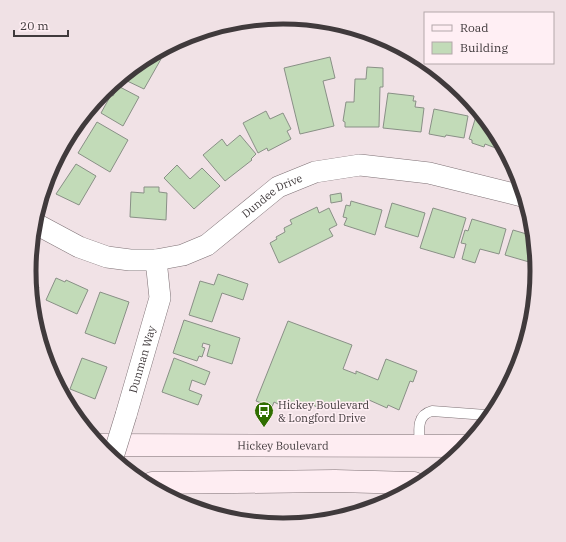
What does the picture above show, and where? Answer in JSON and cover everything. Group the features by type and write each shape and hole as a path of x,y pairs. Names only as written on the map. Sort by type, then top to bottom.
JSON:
{"main road":[{"name":"Hickey Boulevard","path":"107,445 458,446"},
{"path":"156,483 327,481 409,483"}],"street":[{"name":"Dundee Drive","path":"40,226 79,247 107,257 130,260 156,260 182,255 207,245 278,187 315,172 360,165 429,173 496,188 518,195"},
{"name":"Dunman Way","path":"115,452 160,298 156,260"}],"lane":[{"path":"420,445 419,425 422,416 427,412 432,411 483,415"}],"building":[{"path":"330,57 335,78 323,81 334,126 300,134 284,68"},
{"path":"159,58 161,59 144,89 126,80"},
{"path":"367,67 383,68 383,87 380,87 379,127 345,127 345,122 343,121 346,102 354,102 355,79 366,79"},
{"path":"119,86 139,97 123,126 101,113 111,95 113,96"},
{"path":"388,93 414,96 413,101 416,101 415,107 424,108 421,132 383,128"},
{"path":"434,109 468,116 464,138 429,134"},
{"path":"266,111 270,119 283,113 291,129 287,131 291,139 268,151 267,148 258,153 243,123"},
{"path":"476,117 497,149 485,144 484,147 472,143 472,140 469,139"},
{"path":"97,122 128,140 110,172 78,153"},
{"path":"240,135 256,154 251,159 252,160 225,181 203,155 222,139 227,146"},
{"path":"76,164 96,176 79,205 56,194"},
{"path":"177,165 190,179 202,168 220,186 194,209 164,178"},
{"path":"144,187 159,187 159,192 167,193 166,220 130,217 131,192 144,193"},
{"path":"341,193 342,201 331,203 330,195"},
{"path":"351,201 382,210 375,235 344,225 347,218 343,217 346,205 350,206"},
{"path":"392,203 425,213 418,237 385,227"},
{"path":"317,207 319,213 329,208 337,225 329,229 333,236 279,263 270,243 277,239 276,237 285,232 284,228 292,224 290,220"},
{"path":"433,208 466,218 454,258 420,248"},
{"path":"472,219 506,229 499,254 480,249 475,263 462,259 466,244 461,243 465,230 468,231"},
{"path":"513,230 527,234 529,262 505,255"},
{"path":"218,274 248,284 243,300 222,293 212,322 189,315 200,281 214,285"},
{"path":"56,278 65,282 66,280 88,290 77,314 46,300"},
{"path":"100,292 129,302 115,344 85,333"},
{"path":"184,320 240,338 232,364 207,356 210,345 203,343 202,347 205,348 202,357 199,356 197,361 173,353"},
{"path":"288,321 352,345 343,369 356,374 356,371 378,380 386,359 417,371 413,382 410,381 399,410 388,405 387,408 369,400 366,407 353,402 351,406 345,403 343,408 329,403 328,406 322,404 320,408 305,402 303,406 298,404 296,408 281,402 280,405 274,402 272,407 256,401"},
{"path":"82,358 107,367 95,399 70,389"},
{"path":"174,358 210,372 205,385 192,380 189,390 202,395 198,405 162,392"}],"place":[{"name":"Hickey Boulevard & Longford Drive","path":"264,428"}]}
